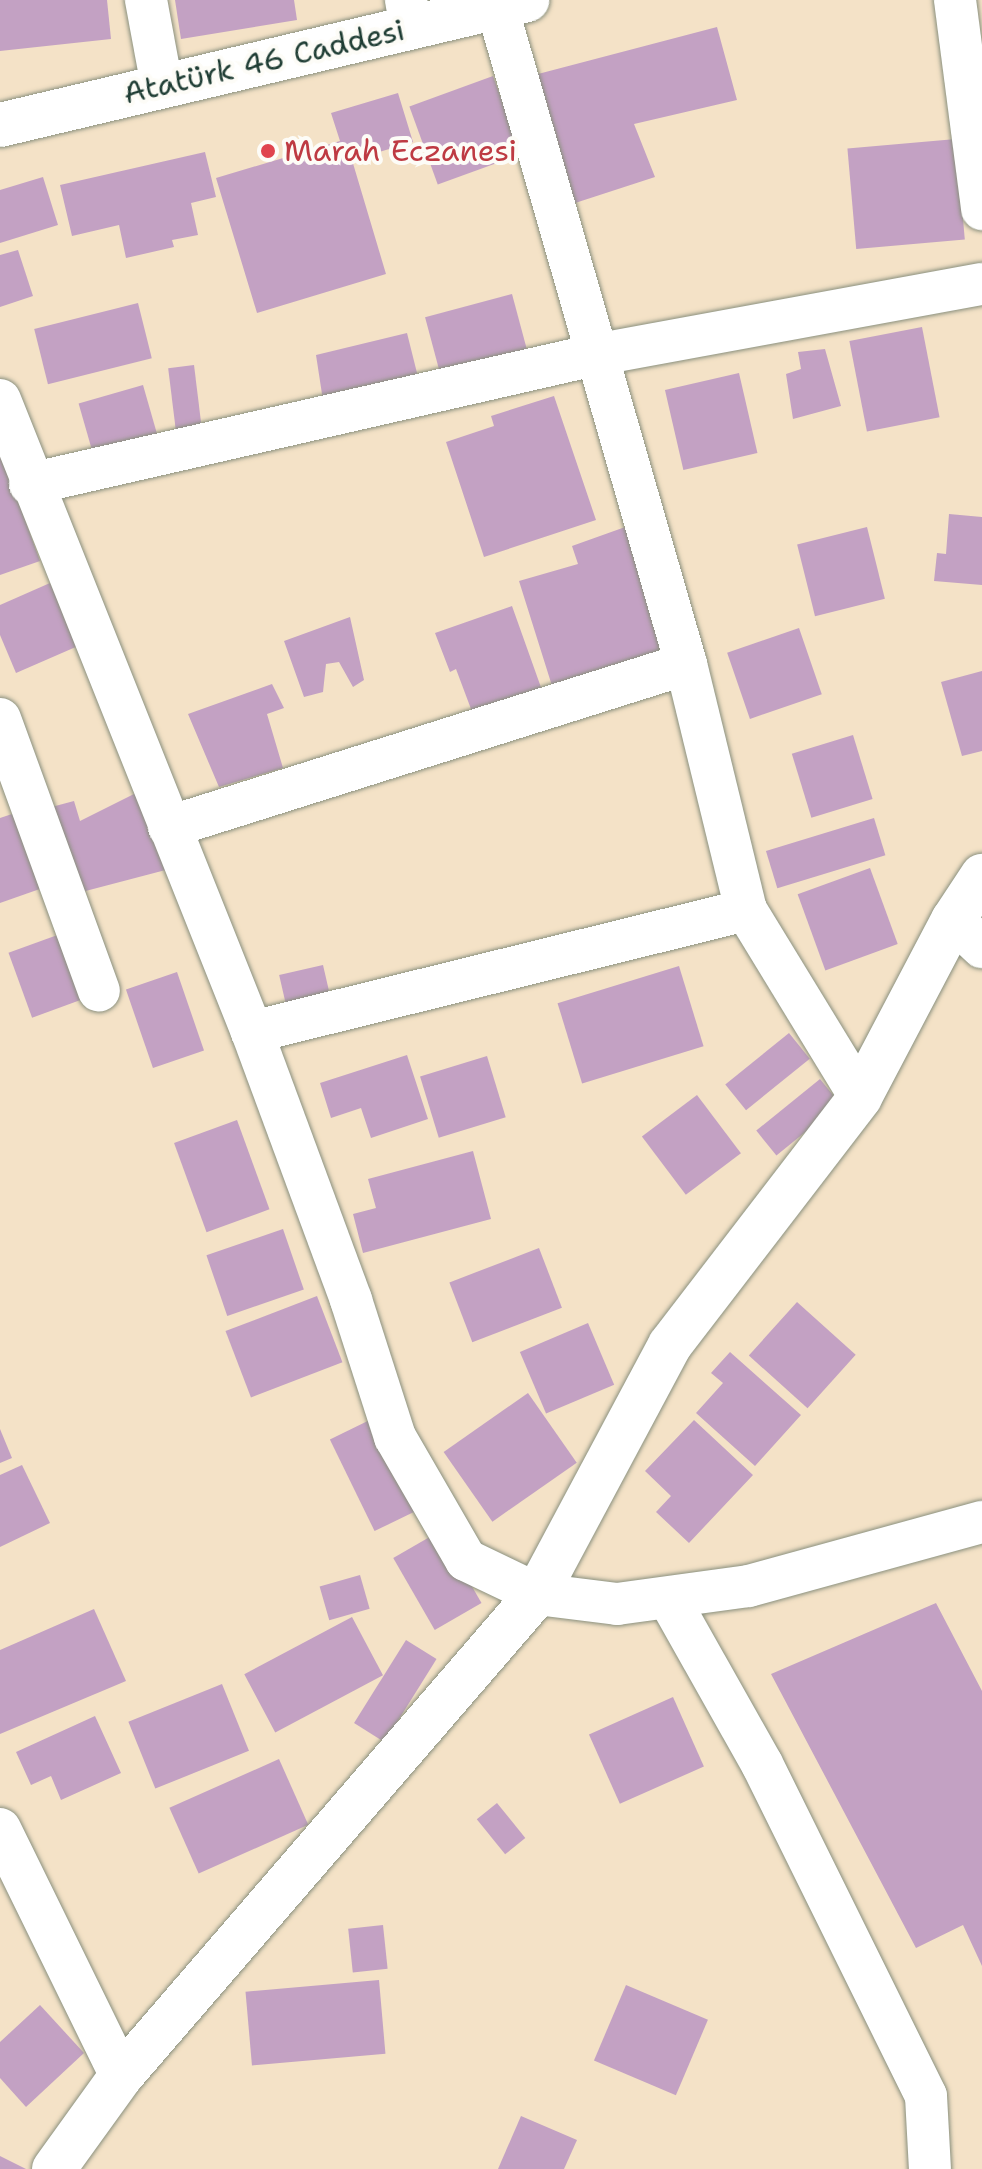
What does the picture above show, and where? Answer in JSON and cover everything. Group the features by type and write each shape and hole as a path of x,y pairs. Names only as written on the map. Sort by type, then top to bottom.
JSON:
{"street":[{"path":"146,0 162,86"},
{"path":"955,0 982,209"},
{"path":"512,4 594,355 686,664 746,910 860,1097"},
{"name":"Atatürk 46 Caddesi","path":"0,125 162,86 408,14 512,4"},
{"path":"30,484 594,355 982,284"},
{"path":"0,400 30,484 252,1032 351,1300 395,1437 466,1560 537,1594 617,1604 749,1586 982,1522"},
{"path":"169,827 686,664"},
{"path":"0,719 99,991"},
{"path":"54,2169 121,2076 537,1594 670,1345 860,1097 968,934 982,876"},
{"path":"252,1032 746,910"},
{"path":"669,1599 762,1764 926,2096 930,2169"},
{"path":"0,1829 121,2076"}],"building":[{"path":"0,0 107,0 111,39 0,51"},
{"path":"175,0 294,0 297,20 181,39"},
{"path":"717,27 737,100 634,124 655,177 569,205 538,74"},
{"path":"493,76 521,154 438,184 409,106"},
{"path":"398,93 413,142 352,160 386,274 257,313 216,178 340,141 331,113"},
{"path":"956,139 965,240 856,249 847,148"},
{"path":"205,152 216,197 191,203 198,235 172,240 174,247 126,258 119,225 72,236 60,185"},
{"path":"43,177 58,225 0,243 0,190"},
{"path":"18,250 33,296 0,307 0,255"},
{"path":"512,294 528,355 441,378 425,317"},
{"path":"138,303 152,358 48,384 34,329"},
{"path":"922,327 940,417 867,431 849,341"},
{"path":"407,333 418,377 324,407 316,355"},
{"path":"825,349 841,406 793,419 786,374 801,369 798,352"},
{"path":"194,365 202,427 176,430 168,368"},
{"path":"739,373 757,453 683,470 665,390"},
{"path":"143,385 158,439 94,457 79,403"},
{"path":"554,396 596,520 484,557 446,442 494,426 491,416"},
{"path":"0,451 40,561 0,575"},
{"path":"949,514 982,517 982,585 934,581 937,553 946,554"},
{"path":"628,526 667,662 553,689 519,581 578,564 572,546"},
{"path":"867,527 885,599 815,616 797,544"},
{"path":"50,583 78,646 16,673 0,635 0,605"},
{"path":"512,606 543,693 474,717 456,669 450,672 435,633"},
{"path":"350,617 364,680 353,687 339,662 326,664 323,692 304,697 284,641"},
{"path":"799,628 822,694 750,719 727,653"},
{"path":"982,671 982,751 962,756 941,682"},
{"path":"272,684 284,708 267,714 283,768 219,787 188,714"},
{"path":"853,735 873,799 811,818 792,754"},
{"path":"146,788 177,867 78,893 44,809 74,801 80,821"},
{"path":"27,809 54,884 0,903 0,818"},
{"path":"874,818 885,855 777,888 766,851"},
{"path":"870,868 898,944 825,970 798,894"},
{"path":"63,933 87,998 32,1018 8,953"},
{"path":"323,965 331,1001 287,1011 279,975"},
{"path":"679,966 704,1046 582,1083 558,1003"},
{"path":"177,972 204,1050 153,1068 126,990"},
{"path":"789,1033 810,1059 746,1110 725,1085"},
{"path":"407,1055 428,1119 371,1138 361,1108 331,1118 320,1083"},
{"path":"487,1056 506,1117 439,1138 420,1076"},
{"path":"820,1079 840,1104 776,1155 756,1131"},
{"path":"697,1095 741,1153 686,1195 642,1137"},
{"path":"237,1120 269,1209 207,1232 174,1143"},
{"path":"473,1151 491,1219 363,1253 353,1214 376,1208 368,1179"},
{"path":"283,1229 304,1290 227,1316 206,1255"},
{"path":"539,1248 562,1308 472,1342 449,1282"},
{"path":"317,1296 342,1362 251,1397 226,1331"},
{"path":"797,1302 856,1355 808,1408 749,1356"},
{"path":"588,1323 614,1385 546,1414 520,1352"},
{"path":"730,1352 801,1415 755,1466 696,1413 723,1383 711,1373"},
{"path":"528,1393 577,1463 492,1522 444,1452"},
{"path":"382,1414 427,1506 375,1531 330,1439"},
{"path":"694,1420 753,1475 689,1543 656,1512 671,1496 645,1471"},
{"path":"0,1429 12,1458 0,1463"},
{"path":"22,1465 50,1523 0,1547 0,1475"},
{"path":"440,1531 482,1603 435,1630 393,1558"},
{"path":"360,1575 370,1609 329,1620 320,1587"},
{"path":"936,1603 982,1691 982,1966 963,1925 916,1948 771,1674"},
{"path":"94,1609 126,1681 0,1734 0,1650"},
{"path":"352,1617 383,1675 275,1733 244,1674"},
{"path":"406,1640 437,1659 385,1742 354,1723"},
{"path":"222,1684 249,1751 155,1789 128,1722"},
{"path":"673,1697 704,1766 620,1804 589,1734"},
{"path":"95,1716 121,1773 61,1800 51,1776 31,1785 16,1752"},
{"path":"279,1759 308,1825 199,1874 169,1808"},
{"path":"497,1803 525,1838 505,1854 477,1819"},
{"path":"383,1925 388,1969 353,1972 348,1929"},
{"path":"379,1980 385,2054 252,2065 246,1992"},
{"path":"626,1985 708,2020 676,2095 594,2060"},
{"path":"40,2005 84,2053 26,2107 0,2078 0,2042"},
{"path":"521,2116 577,2140 564,2169 498,2169"},
{"path":"0,2156 26,2169 0,2169"}],"place":[{"name":"Marah Eczanesi","path":"268,151"}]}
